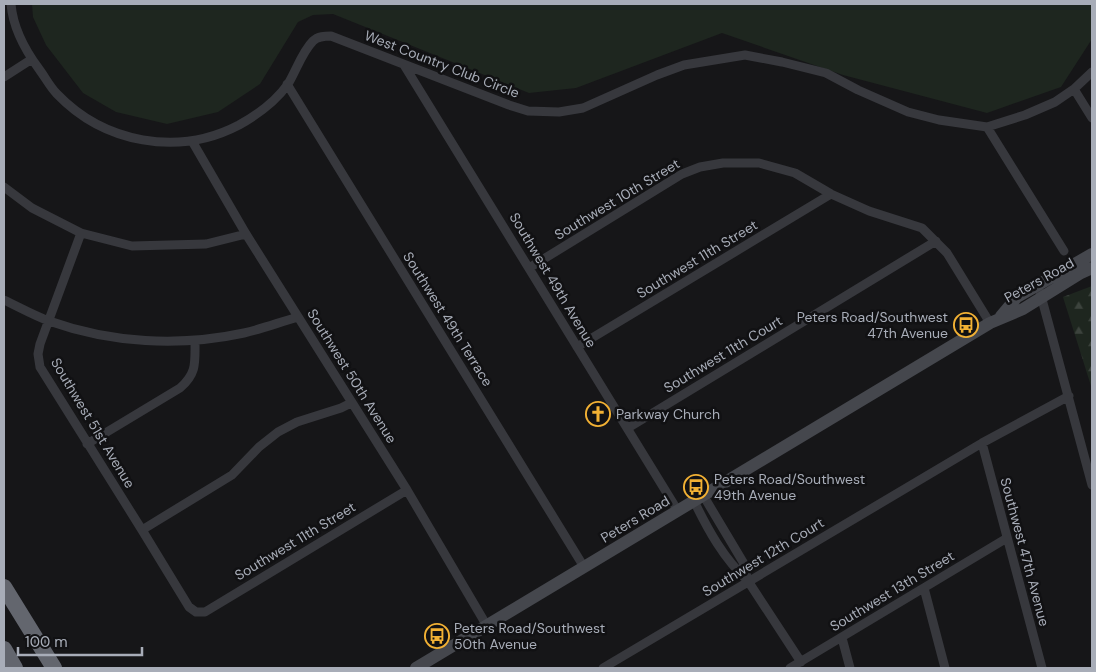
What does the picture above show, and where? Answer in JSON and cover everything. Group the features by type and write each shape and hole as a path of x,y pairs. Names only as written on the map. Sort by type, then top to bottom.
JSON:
{"highway":[{"path":"4,587 54,668"},
{"path":"4,649 16,668"}],"main road":[{"name":"Peters Road","path":"995,320 1017,298 1092,254"},
{"name":"Peters Road","path":"416,668 995,320 1023,309 1092,268"}],"street":[{"name":"West Country Club Circle","path":"11,4 17,32 32,59 56,94 89,120 127,137 162,143 192,141 212,136 238,125 259,112 277,97 287,84 314,40 331,36 528,111 559,112 583,108 684,65 745,56 826,72 858,90 908,112 939,120 987,127"},
{"path":"4,77 32,59"},
{"name":"Southwest 49th Avenue","path":"404,64 678,511"},
{"path":"1064,251 987,127 1025,115 1055,102 1074,89 1092,72"},
{"name":"Southwest 49th Terrace","path":"287,84 584,567"},
{"path":"1074,89 1092,118"},
{"name":"Southwest 50th Avenue","path":"192,141 246,234 407,490 487,626"},
{"name":"Southwest 10th Street","path":"529,268 682,174 700,167 723,163 759,163 795,173 831,194"},
{"path":"4,187 32,208 81,233 132,246 206,244 246,234"},
{"path":"831,194 869,211 922,228 947,253 995,320"},
{"name":"Southwest 11th Street","path":"577,347 831,194"},
{"name":"Southwest 51st Avenue","path":"81,233 40,344 38,354 40,367 189,607 196,612"},
{"name":"Southwest 11th Court","path":"628,428 936,241"},
{"path":"1038,285 1092,485"},
{"path":"4,300 49,321 110,337 154,342 195,340 244,333 298,317"},
{"path":"87,444 180,388 190,379 194,369 195,340"},
{"name":"Southwest 12th Court","path":"603,668 982,443 1069,396"},
{"path":"142,530 232,475 258,447 278,432 298,422 352,403"},
{"name":"Southwest 47th Avenue","path":"982,443 1042,668"},
{"name":"Southwest 11th Street","path":"196,612 205,612 407,490"},
{"path":"699,498 713,539 748,581 801,662"},
{"path":"699,498 743,562 748,581"},
{"name":"Southwest 13th Street","path":"790,668 1007,538"},
{"path":"924,588 945,668"},
{"path":"842,638 850,668"}],"green space":[{"path":"32,4 1092,4 1092,39 1061,87 987,113 843,75 722,33 576,88 529,93 333,14 313,15 298,22 260,84 218,112 167,124 116,112 83,93 46,45 33,17"},
{"path":"1092,286 1092,389 1063,297"}],"place":[{"name":"Peters Road/Southwest 47th Avenue","path":"966,325"},
{"name":"Parkway Church","path":"598,414"},
{"name":"Peters Road/Southwest 49th Avenue","path":"696,487"},
{"name":"Peters Road/Southwest 50th Avenue","path":"437,636"}]}
